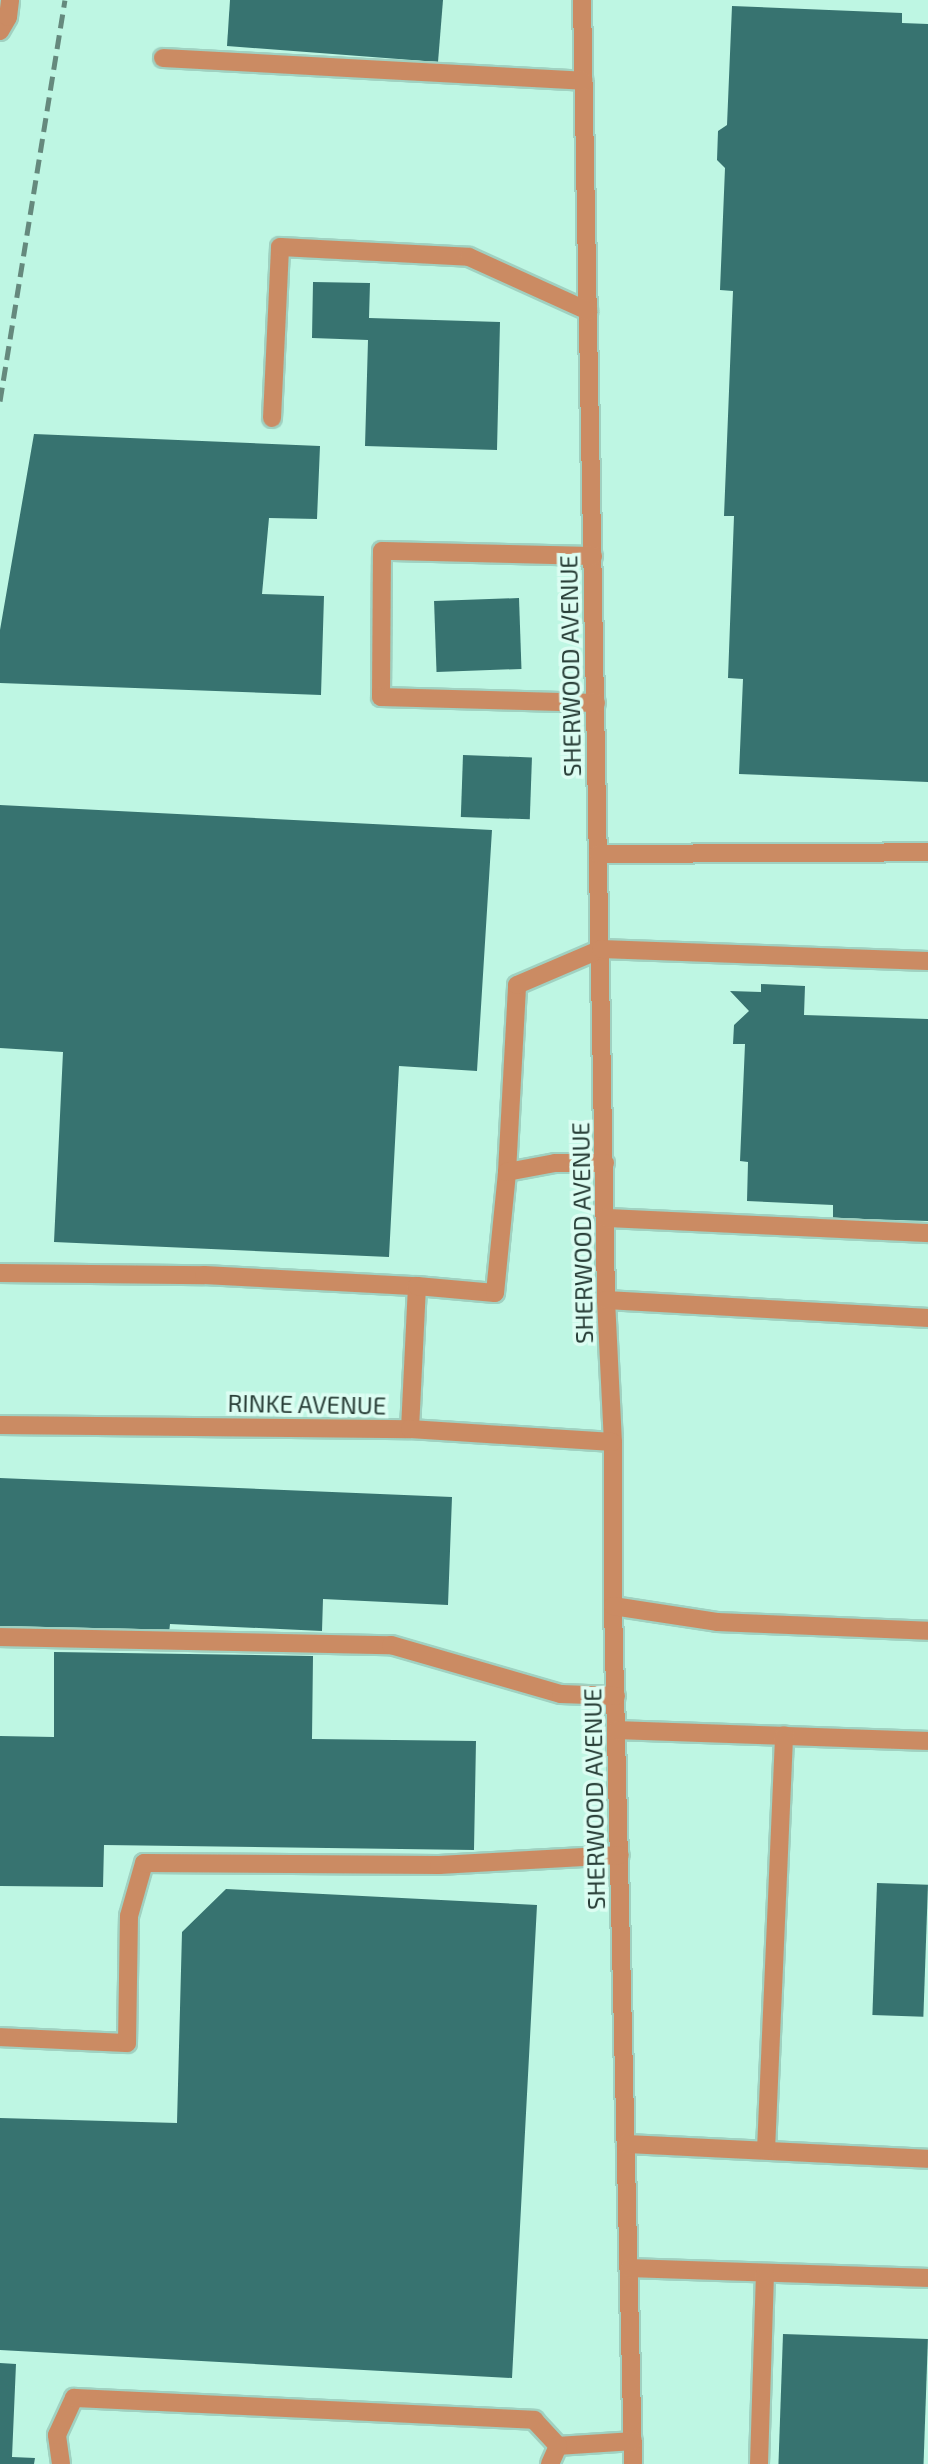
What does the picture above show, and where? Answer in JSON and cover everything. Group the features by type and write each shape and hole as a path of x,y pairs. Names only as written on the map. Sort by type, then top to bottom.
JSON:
{"street":[{"path":"0,31 8,17 10,0"},
{"name":"SHERWOOD AVENUE","path":"582,0 606,1300 613,1441 612,1606 633,2464"},
{"path":"163,58 583,81"},
{"path":"272,418 280,247 469,257 588,311"},
{"path":"593,556 382,551 381,697 596,703"},
{"path":"598,854 928,852"},
{"path":"0,1273 204,1275 416,1286 495,1293 507,1172 517,985 601,948 928,961"},
{"path":"507,1172 555,1163 605,1163"},
{"path":"606,1218 928,1233"},
{"path":"410,1429 416,1286"},
{"path":"606,1300 928,1318"},
{"name":"RINKE AVENUE","path":"0,1425 410,1429 613,1441"},
{"path":"612,1606 717,1622 928,1630"},
{"path":"0,1637 391,1645 561,1694 615,1696"},
{"path":"617,1730 928,1741"},
{"path":"766,2150 784,1735"},
{"path":"0,2037 127,2043 129,1916 145,1863 439,1865 620,1855"},
{"path":"626,2144 928,2159"},
{"path":"629,2268 928,2278"},
{"path":"759,2464 765,2273"},
{"path":"61,2464 57,2435 74,2398 534,2420 558,2446"},
{"path":"558,2446 632,2441"},
{"path":"550,2464 558,2446"}],"building":[{"path":"230,0 443,0 438,62 227,46"},
{"path":"732,6 902,13 902,23 928,24 928,782 739,774 743,679 728,678 734,516 724,516 733,291 720,290 725,168 717,160 718,131 727,125"},
{"path":"313,282 370,283 369,318 500,322 497,450 365,446 368,340 312,338"},
{"path":"34,434 320,446 317,519 269,518 262,594 324,596 321,695 0,683 0,630"},
{"path":"519,598 521,669 437,672 434,601"},
{"path":"463,755 532,757 530,819 461,817"},
{"path":"0,805 492,830 477,1071 399,1066 389,1257 54,1242 63,1052 0,1048"},
{"path":"761,984 805,986 804,1015 928,1019 928,1221 833,1218 833,1205 747,1201 748,1162 740,1161 745,1044 733,1044 734,1025 749,1011 730,991 761,992"},
{"path":"0,1478 452,1497 448,1605 323,1599 322,1631 170,1624 169,1633 0,1626"},
{"path":"54,1652 313,1656 312,1739 476,1741 474,1850 104,1845 103,1887 0,1886 0,1736 54,1737"},
{"path":"877,1883 928,1885 923,2017 872,2015"},
{"path":"226,1889 537,1905 512,2378 0,2350 0,2118 177,2123 182,1932"},
{"path":"783,2334 928,2339 924,2464 778,2464"},
{"path":"0,2363 16,2364 12,2457 35,2458 34,2464 0,2464"}],"railway":[{"path":"0,401 65,0"}]}
